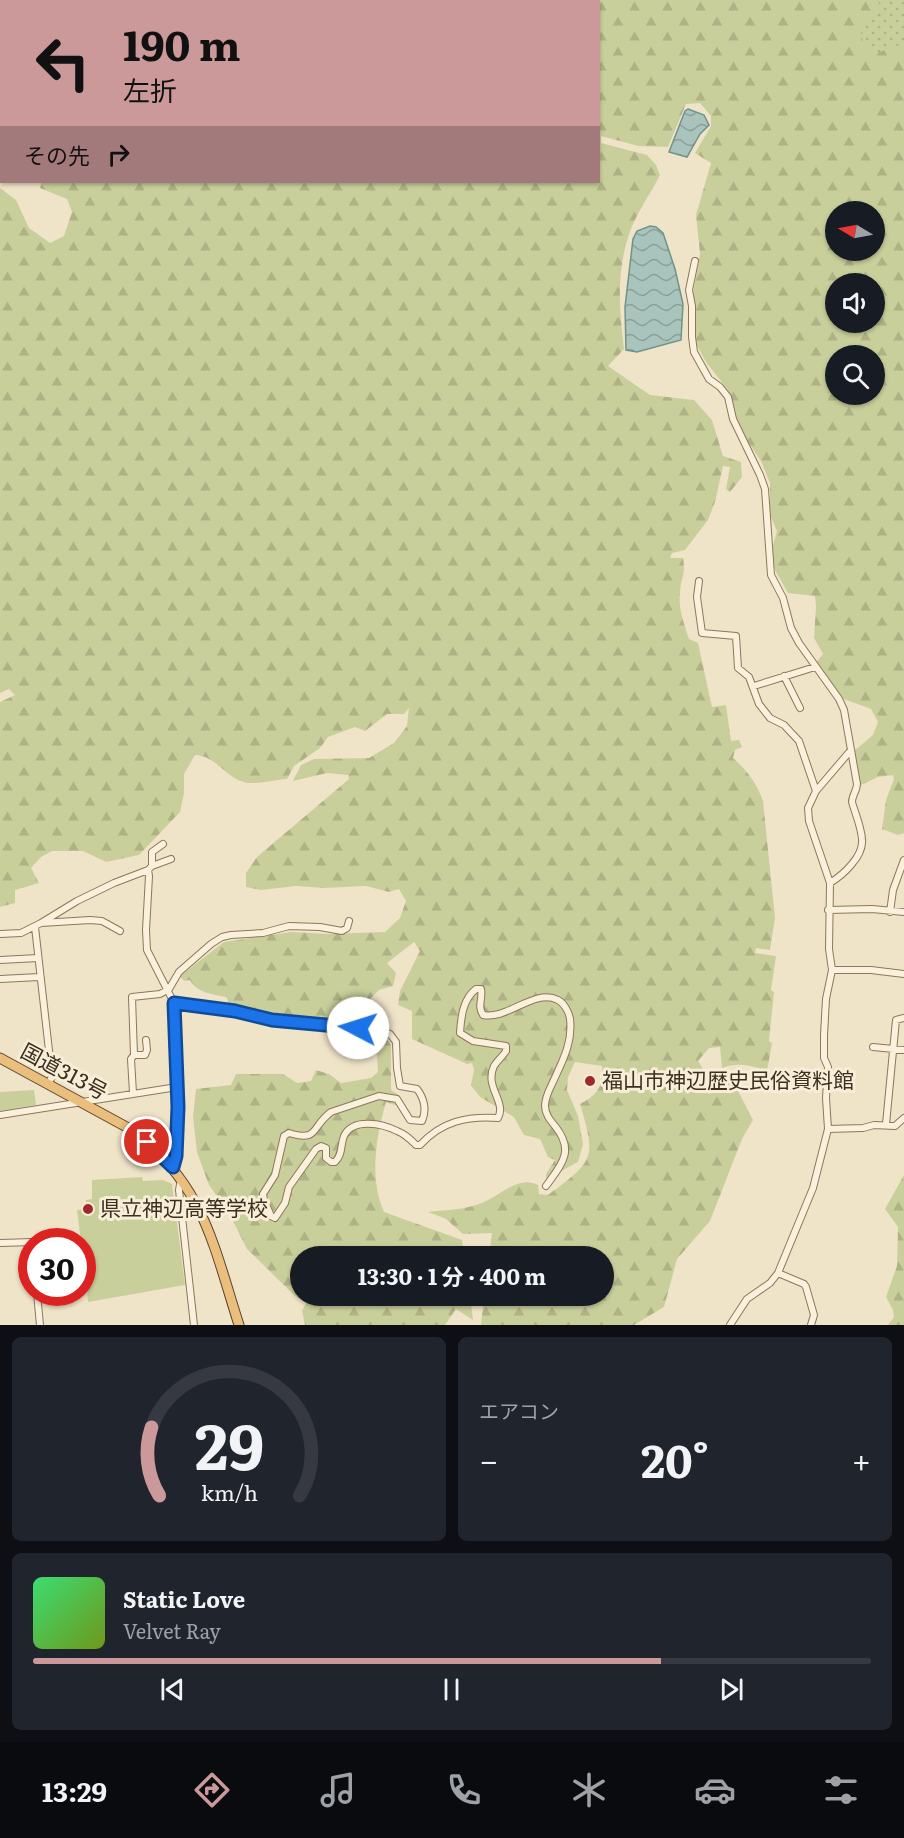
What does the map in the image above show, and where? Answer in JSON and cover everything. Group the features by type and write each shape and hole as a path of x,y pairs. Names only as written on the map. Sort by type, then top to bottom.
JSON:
{"highway":[{"name":"国道313号","path":"0,1058 132,1130 173,1167 195,1200 210,1233 239,1325"}],"street":[{"path":"695,261 689,290 694,352 709,379 728,397 733,419 765,489 771,574 783,598 791,628 815,667 840,699 844,710 857,789 852,796 852,802 862,846 854,861 841,876 830,883"},
{"path":"699,581 697,597 702,633 736,636 738,668 749,677 759,704 770,718 784,725 799,741 816,790"},
{"path":"754,686 815,667"},
{"path":"784,676 800,708"},
{"path":"730,1325 747,1299 770,1283 778,1273 813,1188 828,1129 826,1098 828,1067 824,1058 824,1035 826,999 832,970 828,910 830,883 809,821 808,808 816,790 851,750"},
{"path":"163,844 152,852 146,930 147,950 169,989 174,1003 177,1088 176,1156 173,1167"},
{"path":"0,934 21,933 77,901 171,859"},
{"path":"890,912 893,890 904,860"},
{"path":"828,910 872,909 904,912"},
{"path":"38,925 102,921 120,931"},
{"path":"133,1094 132,997 160,994 169,989 178,972 222,937 263,933 289,926 320,927 342,931 349,921"},
{"path":"38,925 39,977 52,1077 48,1084"},
{"path":"0,960 38,958"},
{"path":"832,970 871,970 904,974"},
{"path":"0,979 39,977"},
{"path":"174,1003 235,1011 272,1020 350,1027 390,1034 396,1042 400,1086 417,1089 421,1094 425,1106 423,1121 410,1120 397,1099 379,1096 331,1112 324,1117 310,1136 305,1138 289,1133 284,1136 275,1175 263,1194 271,1216 275,1218 285,1203 289,1187 315,1149 321,1146 326,1148 326,1158 330,1162 335,1162 341,1156 345,1136 351,1129 363,1124 381,1126 398,1131 416,1145 444,1124 480,1117 498,1118 500,1107 490,1079 494,1066 506,1051 506,1047 473,1041 460,1033 463,1009 471,993 476,989 481,989 482,993 479,1009 483,1015 488,1016 538,999 550,998 560,1001 569,1013 570,1045 547,1093 545,1106 548,1117 563,1137 565,1150 563,1163 546,1186"},
{"path":"886,1124 896,1020 904,1018"},
{"path":"134,1055 145,1055 146,1040"},
{"path":"873,1047 904,1050"},
{"path":"0,1115 177,1088"},
{"path":"828,1129 863,1128 886,1124 896,1126 904,1118"},
{"path":"182,1179 179,1190 194,1325"},
{"path":"0,1243 18,1242"},
{"path":"778,1273 806,1287 814,1315 811,1325"},
{"path":"38,1306 40,1325"}],"green space":[{"path":"600,0 880,0 872,20 862,23 861,33 866,48 880,52 892,46 904,46 904,833 898,835 882,829 886,800 894,779 893,775 878,777 861,785 854,751 873,735 878,722 871,709 844,699 815,664 823,654 814,638 815,596 788,593 775,570 771,553 777,531 770,515 770,483 761,461 740,430 728,390 706,362 694,340 693,294 700,254 696,215 711,163 695,153 711,126 711,116 700,103 686,104 668,147 638,146 601,136 601,143 647,155 656,165 660,175 634,222 626,244 620,288 624,349 608,366 650,395 694,400 712,420 723,456 741,462 742,477 730,492 726,489 730,467 723,466 715,502 708,520 685,550 672,553 670,558 683,558 684,572 680,598 683,622 689,639 698,643 712,707 726,705 731,741 739,740 742,747 735,750 733,758 751,778 763,801 775,918 770,950 756,948 755,953 776,956 771,990 774,992 769,1041 772,1043 767,1071 744,1065 722,1068 720,1047 709,1048 698,1061 705,1072 720,1071 735,1085 753,1120 742,1139 710,1221 677,1259 664,1307 634,1325 481,1325 483,1306 614,1306 614,1246 490,1246 492,1233 463,1234 446,1219 428,1212 473,1206 523,1182 538,1185 539,1194 548,1195 574,1174 587,1158 589,1148 580,1104 599,1089 602,1066 575,1062 568,1077 567,1090 578,1116 583,1144 578,1162 546,1179 546,1174 555,1160 548,1157 540,1139 524,1135 514,1117 480,1097 471,1085 474,1070 472,1063 467,1064 412,1039 412,1011 398,1005 400,991 420,951 414,942 387,963 396,973 393,986 379,990 362,1007 351,1002 337,1010 327,1021 310,1023 227,1007 226,997 201,990 190,980 184,981 180,976 224,942 291,932 328,934 385,932 400,918 406,901 399,889 389,892 366,886 323,888 296,886 261,890 246,887 246,873 257,857 349,779 348,775 327,773 293,781 301,765 314,759 369,758 394,743 407,726 409,708 404,714 387,714 365,731 355,727 328,737 320,748 294,766 287,779 259,783 244,782 231,776 209,759 195,755 184,774 184,793 180,812 139,855 106,862 83,851 52,851 41,857 31,868 39,883 15,890 15,903 0,907 0,702 15,695 9,689 0,693 0,188 16,200 29,228 50,243 64,236 72,212 67,199 40,188 42,183 600,183"},
{"path":"867,0 904,0 904,49 872,55 858,41"},
{"path":"376,1037 386,1038 391,1045 391,1090 399,1095 407,1109 386,1102 382,1115 375,1171 379,1199 384,1212 462,1240 463,1246 290,1246 290,1291 247,1249 229,1213 209,1185 197,1152 193,1117 196,1089 231,1085 236,1074 283,1074 297,1083 311,1081 316,1070 329,1074 341,1083 371,1078 378,1072"},
{"path":"34,1090 36,1105 0,1111 0,1092"},
{"path":"904,1175 904,1325 888,1325 894,1317 886,1297 897,1266 898,1227 885,1209"},
{"path":"142,1177 143,1181 163,1180 172,1184 185,1285 96,1301 96,1228 79,1228 77,1210 86,1209 86,1200 92,1199 92,1180"},
{"path":"304,1306 471,1306 473,1320 456,1309 445,1325 305,1325 302,1311"}],"water":[{"path":"688,109 704,115 709,125 700,134 687,157 669,152 685,111"},
{"path":"650,226 656,227 663,233 675,269 683,304 681,340 637,352 626,350 625,307 633,239 637,231"}],"place":[{"name":"福山市神辺歴史民俗資料館","path":"590,1081"},
{"name":"県立神辺高等学校","path":"88,1209"}],"route":[{"path":"147,1142 173,1167 176,1156 178,1107 174,1003 235,1011 272,1020 358,1028"}]}
